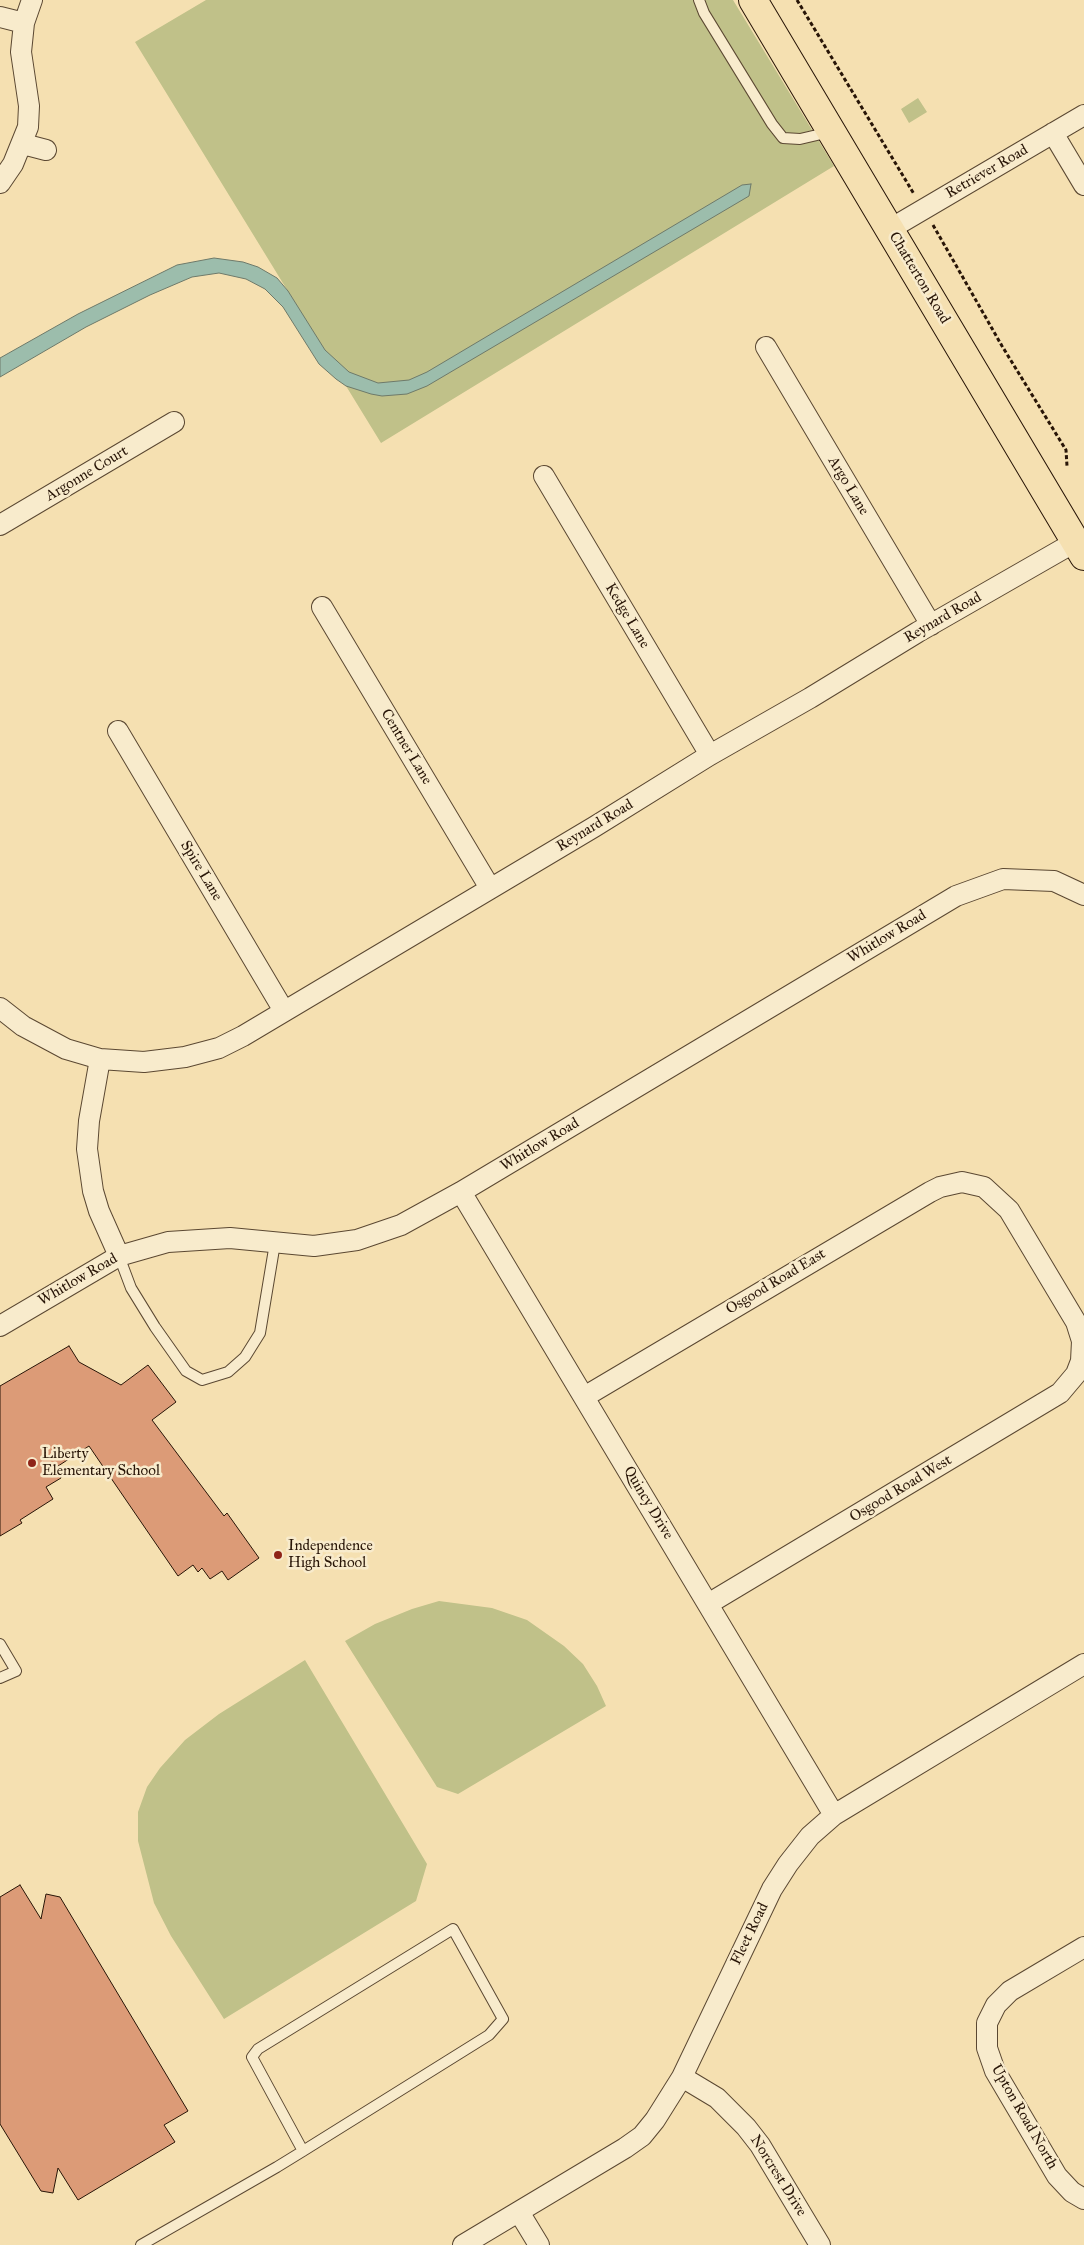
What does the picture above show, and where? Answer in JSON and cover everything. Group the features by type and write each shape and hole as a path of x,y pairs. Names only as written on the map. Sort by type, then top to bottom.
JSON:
{"main road":[{"name":"Chatterton Road","path":"753,0 1080,549"}],"street":[{"path":"0,183 13,164 23,144 28,128 28,106 22,52 24,23 32,0"},
{"path":"0,17 24,23"},
{"name":"Retriever Road","path":"890,229 1084,115"},
{"path":"1053,133 1084,184"},
{"path":"23,144 46,150"},
{"name":"Argo Lane","path":"766,347 930,625"},
{"name":"Argonne Court","path":"0,525 174,422"},
{"name":"Kedge Lane","path":"544,476 710,755"},
{"name":"Reynard Road","path":"0,1008 23,1026 59,1046 100,1059 144,1062 185,1058 219,1048 243,1036 930,625 1080,549"},
{"name":"Centner Lane","path":"322,607 490,888"},
{"name":"Spire Lane","path":"118,731 284,1011"},
{"name":"Whitlow Road","path":"0,1326 119,1256 168,1242 230,1238 314,1246 357,1240 401,1225 461,1192 956,896 1003,879 1054,881 1084,895"},
{"path":"100,1059 89,1121 87,1149 93,1191 99,1211 119,1256"},
{"name":"Osgood Road East","path":"584,1397 930,1192 951,1183 973,1183"},
{"name":"Osgood Road West","path":"708,1604 1050,1400 1070,1383 1076,1374 1081,1361 1082,1341 1076,1322 1009,1210 984,1187 973,1183"},
{"name":"Quincy Drive","path":"461,1192 834,1815"},
{"name":"Fleet Road","path":"463,2245 642,2136 655,2120 682,2077 772,1888 810,1836 834,1815 1084,1664"},
{"name":"Upton Road North","path":"1084,1947 1010,1991 996,2005 987,2023 987,2048 995,2071 1057,2176 1072,2192 1084,2199"},
{"name":"Norcrest Drive","path":"682,2077 718,2098 746,2127 760,2145 820,2245"},
{"path":"519,2212 540,2245"}],"lane":[{"path":"700,0 704,13 772,124 783,138 800,138 831,131"},
{"path":"119,1256 131,1288 154,1327 186,1372 202,1380 228,1372 246,1357 260,1333 274,1243"},
{"path":"0,1644 16,1670 0,1678"},
{"path":"141,2245 303,2151 489,2035 503,2019 453,1929 258,2049 252,2057 303,2151"}],"path":[{"path":"797,0 919,202"},
{"path":"932,225 1002,346 1066,450 1067,466"}],"green space":[{"path":"206,0 733,0 834,166 381,443 135,42"},
{"path":"918,98 927,112 909,123 901,109"},
{"path":"439,1601 492,1608 527,1620 564,1646 583,1664 597,1686 606,1706 458,1794 437,1787 345,1641 375,1624 412,1609"},
{"path":"305,1660 427,1864 416,1901 224,2019 171,1936 154,1903 138,1841 138,1812 147,1787 160,1768 185,1740 219,1714"}],"shaded area":[{"path":"751,184 749,196 427,386 407,394 382,396 346,386 319,364 283,307 265,289 246,279 219,273 192,277 150,295 86,327 0,377 0,358 78,314 177,265 214,258 243,262 258,267 277,278 288,291 325,350 349,372 378,383 409,380 427,372 742,185"}],"building":[{"name":"Liberty Elementary School","path":"69,1346 79,1362 121,1385 148,1365 176,1402 152,1420 224,1516 227,1513 259,1558 228,1580 222,1571 210,1579 202,1568 198,1572 193,1565 178,1576 89,1446 55,1468 61,1478 46,1487 53,1499 20,1520 22,1523 0,1536 0,1386"},
{"path":"20,1885 41,1919 46,1894 60,1897 188,2111 164,2125 175,2142 78,2200 58,2168 53,2193 41,2191 0,2124 0,1897"}],"place":[{"name":"Liberty Elementary School","path":"32,1463"},
{"name":"Independence High School","path":"278,1555"}]}
